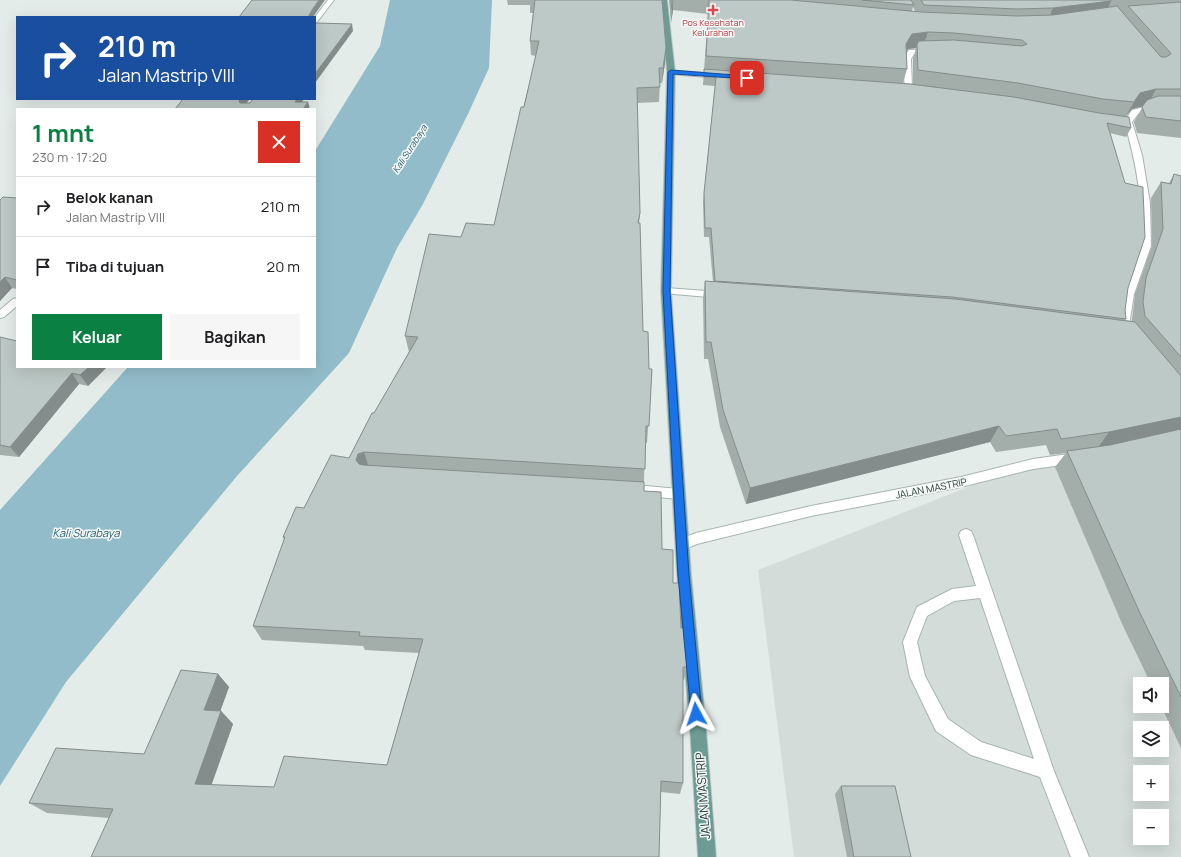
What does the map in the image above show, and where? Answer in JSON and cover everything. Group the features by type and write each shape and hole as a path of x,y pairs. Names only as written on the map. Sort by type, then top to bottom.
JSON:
{"main road":[{"name":"JALAN MASTRIP","path":"664,0 671,72 666,291 684,575 698,729 707,857"}],"street":[{"path":"316,20 330,0"},
{"path":"908,89 907,59 912,52 926,50 940,51"},
{"path":"671,72 724,76"},
{"path":"1128,122 1135,112 1148,108 1181,108"},
{"path":"1108,120 1128,122"},
{"path":"1128,122 1138,155 1144,195 1146,246 1129,294 1123,333 1137,345"},
{"path":"666,291 733,296"},
{"path":"0,315 16,302"},
{"name":"JALAN MASTRIP","path":"683,544 696,539 810,512 961,482 1033,464 1090,456"},
{"path":"635,491 679,494"},
{"path":"966,535 1046,771 1080,857"},
{"path":"985,591 952,594 922,612 910,642 918,677 942,724 977,749 1046,771"}],"shaded area":[{"path":"1181,454 1181,857 794,857 758,570 1011,470"}],"water":[{"name":"Kali Surabaya","path":"390,0 492,0 489,68 423,204 397,248 349,353 237,476 66,682 0,786 0,510 127,368 316,368 316,149 380,46"}],"building":[{"path":"252,0 319,0 309,16 240,16"},
{"path":"535,0 662,0 666,48 663,68 659,68 660,87 637,88 640,213 638,223 640,223 643,331 648,332 649,369 652,369 649,426 646,426 645,469 364,452 358,454 356,460 359,464 363,465 644,482 644,491 661,492 662,549 673,550 673,583 679,583 681,628 684,628 687,667 683,667 683,783 661,781 659,857 91,857 113,809 29,803 56,748 144,754 181,670 218,674 204,710 221,711 195,784 274,787 284,756 387,765 423,639 359,636 360,632 253,626 285,537 283,537 296,507 304,508 331,455 349,458 372,413 374,413 418,337 405,336 429,234 461,237 466,223 494,225 521,107 524,107 539,41 530,41"},
{"path":"709,0 791,0 921,12 1017,16 1053,15 1117,6 1161,57 1166,57 1171,54 1128,6 1181,2 1181,89 1156,89 1140,93 1134,102 1103,99 1018,83 918,70 917,44 919,41 954,40 1022,46 1027,44 1022,40 954,33 928,32 912,34 906,44 907,69 706,56"},
{"path":"862,0 911,0 914,5"},
{"path":"921,0 1111,1 1053,8 1017,9 924,5"},
{"path":"316,23 352,24 316,73"},
{"path":"704,69 910,84 1014,97 1129,117 1131,128 1107,123 1125,183 1143,187 1145,237 1128,288 1125,310 1126,319 952,297 715,281 711,228 705,228 704,193 716,77 704,77"},
{"path":"1158,96 1181,96 1181,121 1146,117 1142,107 1147,100"},
{"path":"182,100 240,100 240,103 250,103 252,100 296,100 295,102 308,102 304,108 176,108"},
{"path":"1174,174 1181,176 1181,357 1145,316 1143,302 1146,278 1163,229 1161,182 1171,184"},
{"path":"3,197 16,198 16,280 5,277 0,282 0,200"},
{"path":"705,281 955,299 1135,322 1181,376 1181,417 1109,432 1061,439 1057,429 1006,436 999,426 750,488 723,410 711,342 706,342"},
{"path":"0,337 16,341 16,368 88,368 80,375 72,373 10,447 0,445"},
{"path":"1181,429 1181,697 1139,611 1067,451 1110,445"},
{"path":"841,786 895,786 911,857 854,857"}],"place":[{"name":"Pos Kesehatan Kelurahan","path":"713,10"}],"route":[{"path":"696,714 684,575 666,291 669,104 671,72 747,78"}]}
